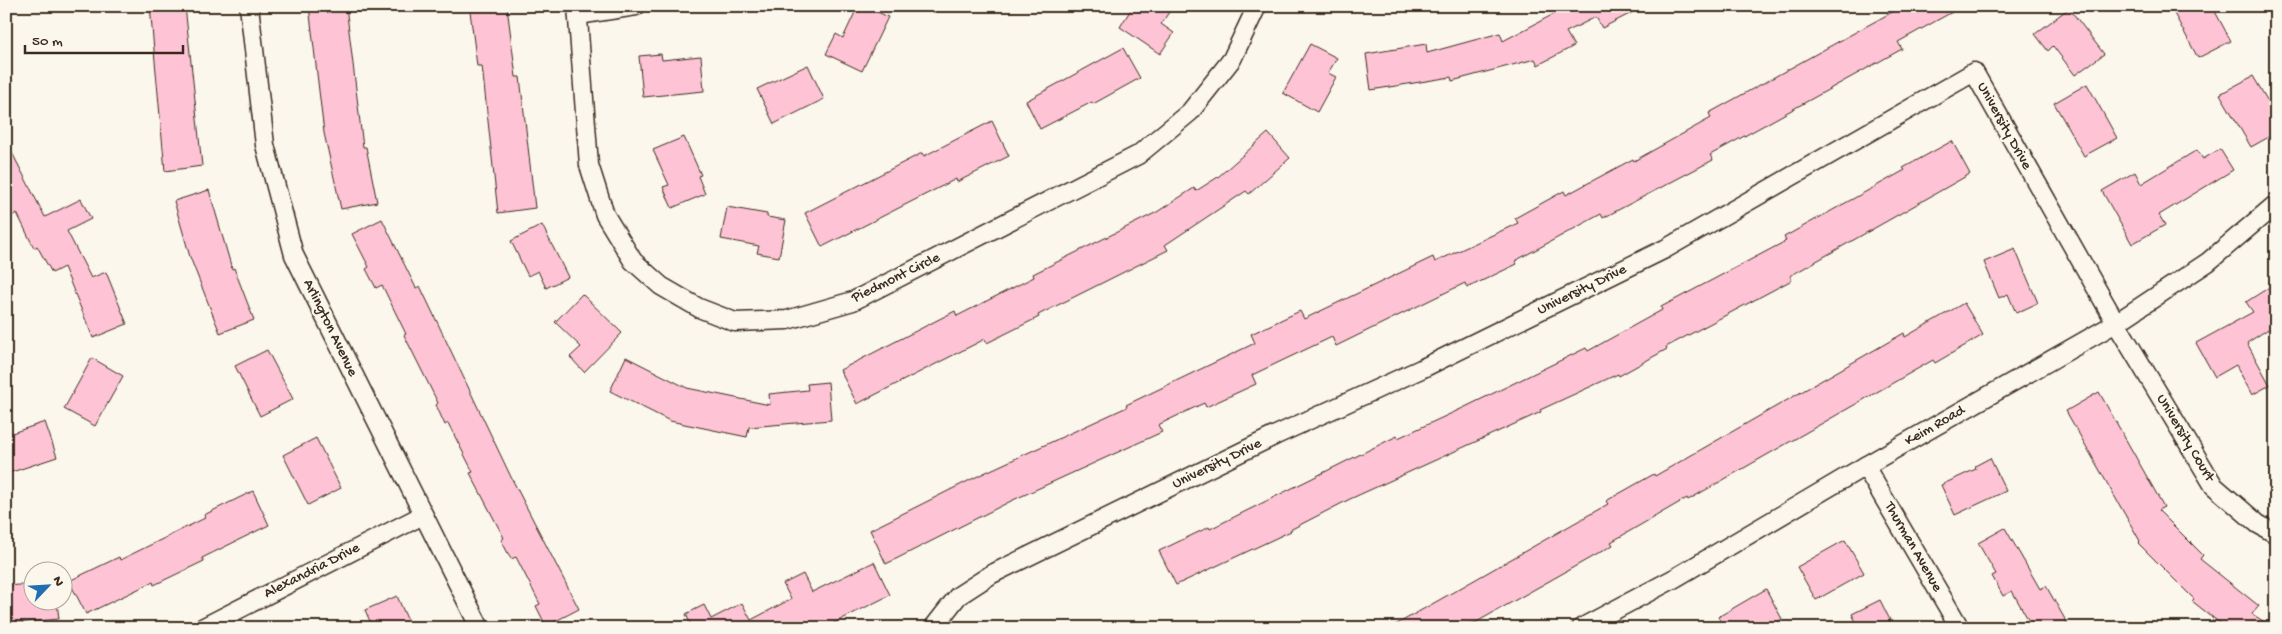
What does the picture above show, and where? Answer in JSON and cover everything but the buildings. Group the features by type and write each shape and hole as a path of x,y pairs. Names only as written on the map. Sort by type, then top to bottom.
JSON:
{"street":[{"name":"Arlington Avenue","path":"249,6 265,145 294,255 480,628"},
{"path":"577,11 636,6"},
{"name":"Piedmont Circle","path":"577,11 589,165 605,215 633,261 661,286 699,308 735,322 787,320 853,301 1138,155 1190,112 1208,90 1232,59 1257,6"},
{"name":"University Drive","path":"933,628 958,596 992,574 1276,435 1421,370 1665,249 1974,72 2116,323"},
{"name":"Keim Road","path":"1581,628 1675,578 1865,466 2116,323 2208,262 2276,204"},
{"name":"University Court","path":"2116,323 2214,486 2258,524 2276,534"},
{"name":"Thurman Avenue","path":"1865,466 1960,628"},
{"name":"Alexandria Drive","path":"202,628 423,515"}]}
